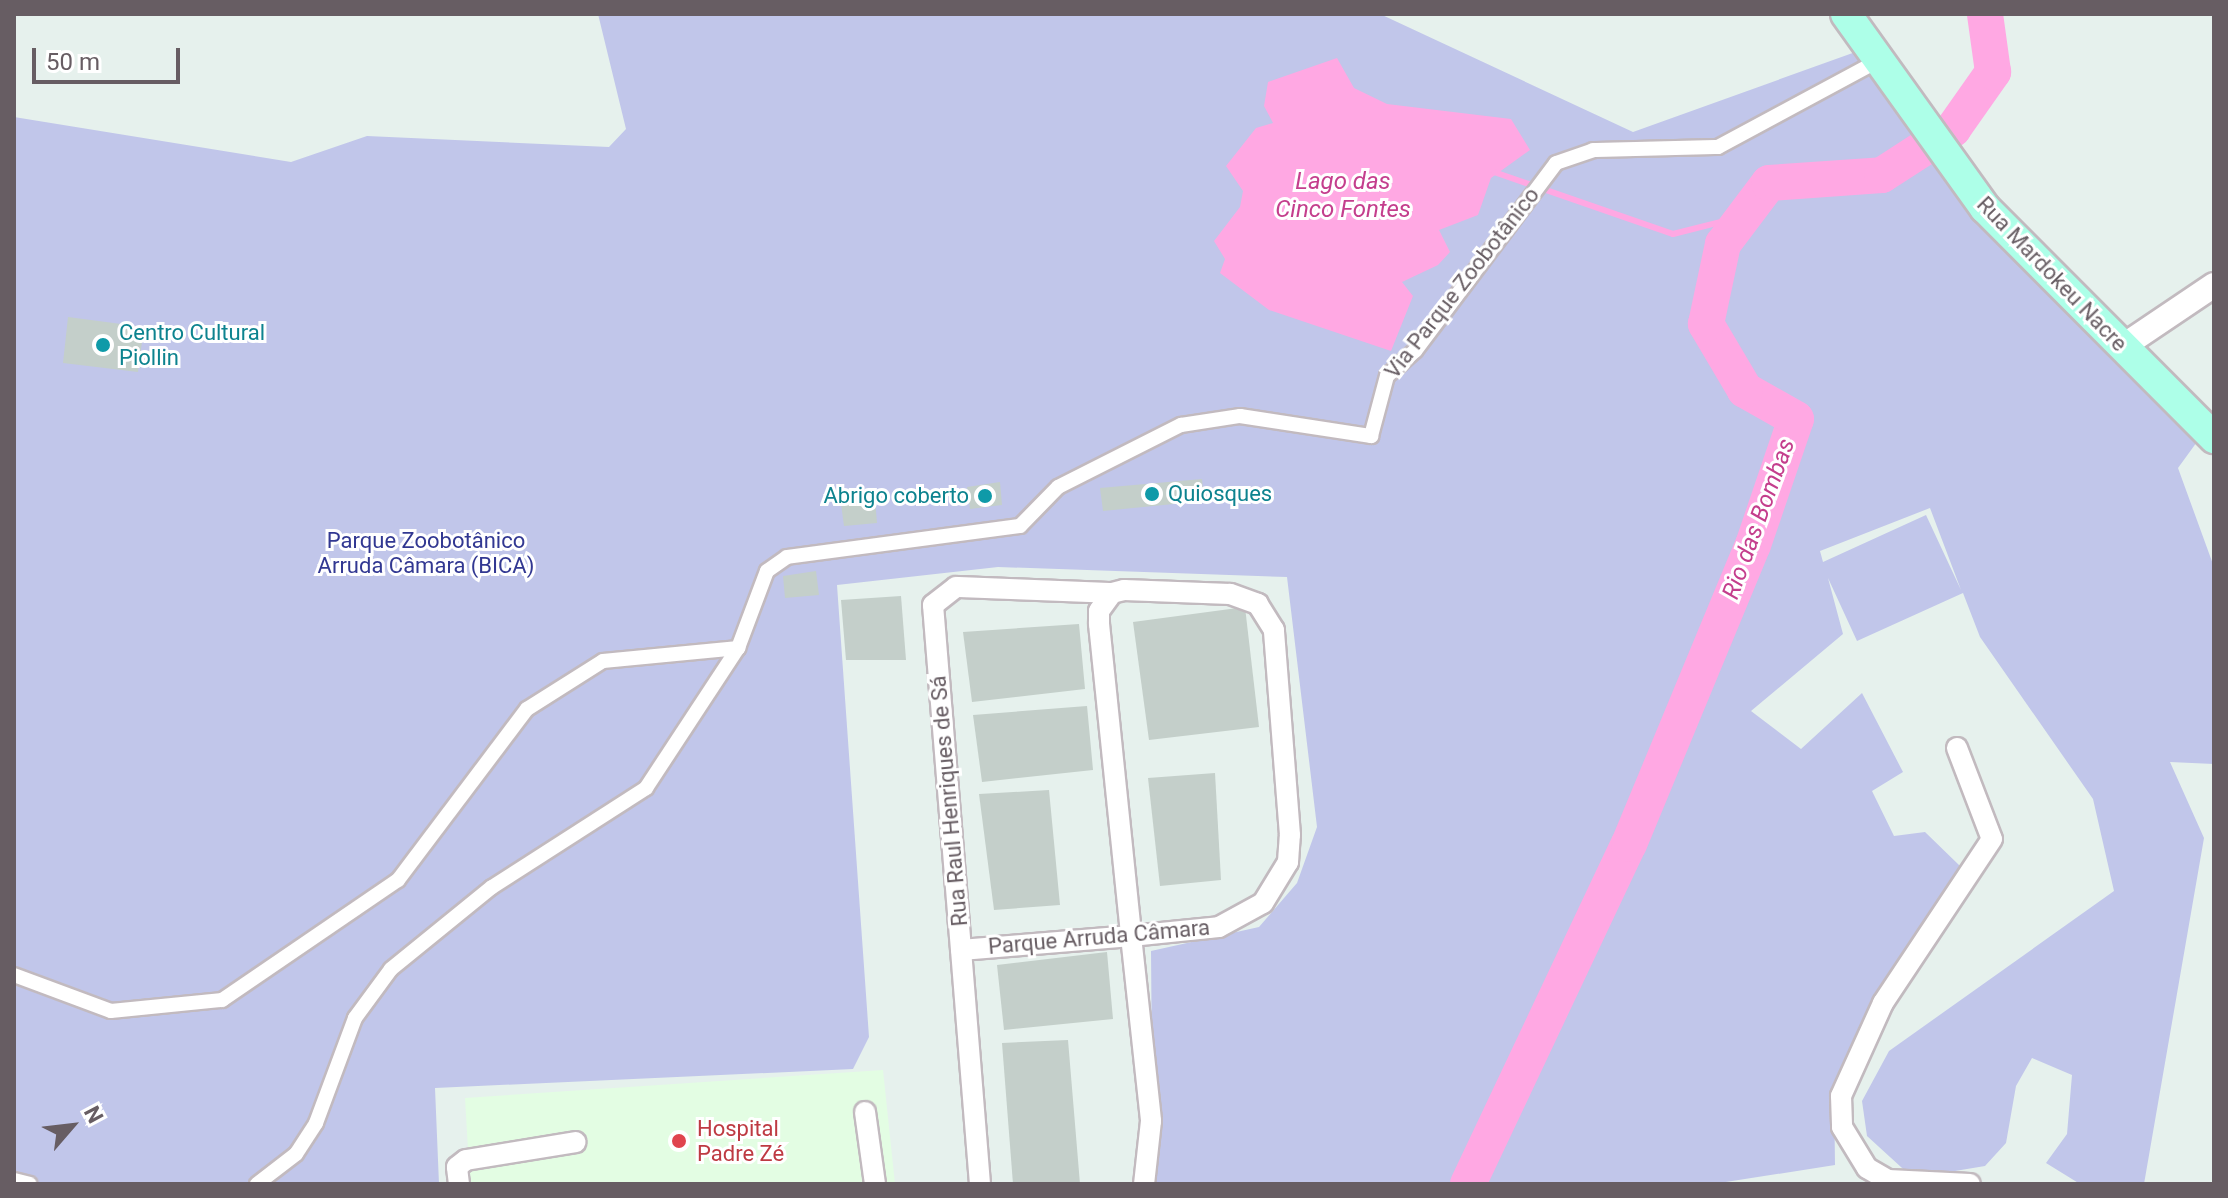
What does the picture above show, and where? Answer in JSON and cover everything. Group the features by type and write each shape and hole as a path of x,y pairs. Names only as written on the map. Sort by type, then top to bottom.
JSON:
{"main road":[{"name":"Rua Mardokeu Nacre","path":"1846,14 1876,62 1956,170 2122,347 2214,438"}],"street":[{"name":"Via Parque Zoobotânico","path":"257,1184 296,1154 316,1123 355,1018 391,969 492,887 626,807 738,648 767,571 787,557 1020,526 1058,487 1181,425 1240,416 1371,436 1387,376 1415,351 1543,176 1574,153 1718,147 1876,62"},
{"path":"2122,347 2214,285"},
{"name":"Rua Raul Henriques de Sá","path":"980,1184 933,605 956,587 1112,593"},
{"path":"1112,593 1099,624 1151,1121 1144,1184"},
{"name":"Parque Arruda Câmara","path":"961,950 1131,936 1242,919 1276,887 1290,835 1274,630 1265,614 1230,594 1112,593"},
{"path":"14,975 111,1011 222,1000 398,880 527,709 603,661 738,648"},
{"path":"1957,748 1992,839 1883,1003 1841,1096 1842,1127 1867,1168 1888,1180 1970,1184"},
{"path":"865,1112 875,1184"},
{"path":"459,1184 457,1167 466,1160 576,1142"},
{"path":"14,1180 30,1184"}],"shaded area":[{"name":"Hospital Padre Zé","path":"883,1070 895,1184 470,1184 465,1098"}],"green space":[{"name":"Parque Zoobotânico Arruda Câmara (BICA)","path":"598,14 1380,14 1633,132 1875,45 1964,189 2202,435 2178,468 2214,567 2214,764 2170,762 2204,838 2144,1184 2080,1184 2046,1163 2067,1134 2072,1075 2032,1058 2016,1086 2006,1143 1985,1166 1913,1178 1867,1136 1862,1101 1889,1051 2114,891 2093,799 1980,637 1963,593 1857,641 1828,578 1843,634 1751,711 1801,749 1862,693 1903,772 1872,791 1894,836 1925,832 1960,866 1876,1001 1834,1086 1835,1165 1713,1184 1153,1184 1151,951 1259,927 1297,883 1317,827 1287,577 998,567 837,585 869,1037 853,1069 435,1088 439,1184 14,1184 14,117 291,162 367,136 609,147 626,129","holes":["1930,508 1961,590 1926,515 1823,562 1820,551"]}],"water":[{"name":"Lago das Cinco Fontes","path":"1337,58 1354,88 1387,104 1511,119 1530,150 1491,178 1478,215 1439,230 1450,252 1438,265 1402,282 1413,296 1391,351 1269,310 1220,273 1225,259 1214,241 1240,207 1243,191 1226,166 1256,128 1273,123 1264,106 1268,82"}],"building":[{"name":"Centro Cultural Piollin","path":"68,317 144,327 138,372 63,363"},
{"name":"Quiosques","path":"1202,479 1204,501 1103,511 1100,488"},
{"name":"Abrigo coberto","path":"1000,482 1002,505 970,509 967,487"},
{"path":"875,499 877,523 844,526 841,504"},
{"path":"816,571 819,595 785,598 783,576"},
{"path":"901,596 906,660 846,660 841,600"},
{"path":"1245,607 1259,727 1149,740 1133,622"},
{"path":"1079,624 1085,689 972,702 963,632"},
{"path":"1087,706 1093,770 982,782 973,715"},
{"path":"1215,773 1221,880 1160,886 1148,778"},
{"path":"1049,790 1060,905 994,910 979,794"},
{"path":"1107,952 1113,1019 1004,1030 997,965"},
{"path":"1068,1040 1080,1184 1013,1184 1002,1043"}],"waterway":[{"name":"Rio das Bombas","path":"1468,1184 1629,844 1753,545 1796,419 1745,390 1706,324 1723,244 1769,183 1882,175 1953,129 1993,72 1985,14"},
{"path":"1494,172 1673,234 1744,216"}],"place":[{"name":"Centro Cultural Piollin","path":"103,345"},
{"name":"Quiosques","path":"1152,494"},
{"name":"Abrigo coberto","path":"985,496"},
{"name":"Hospital Padre Zé","path":"679,1141"}]}
